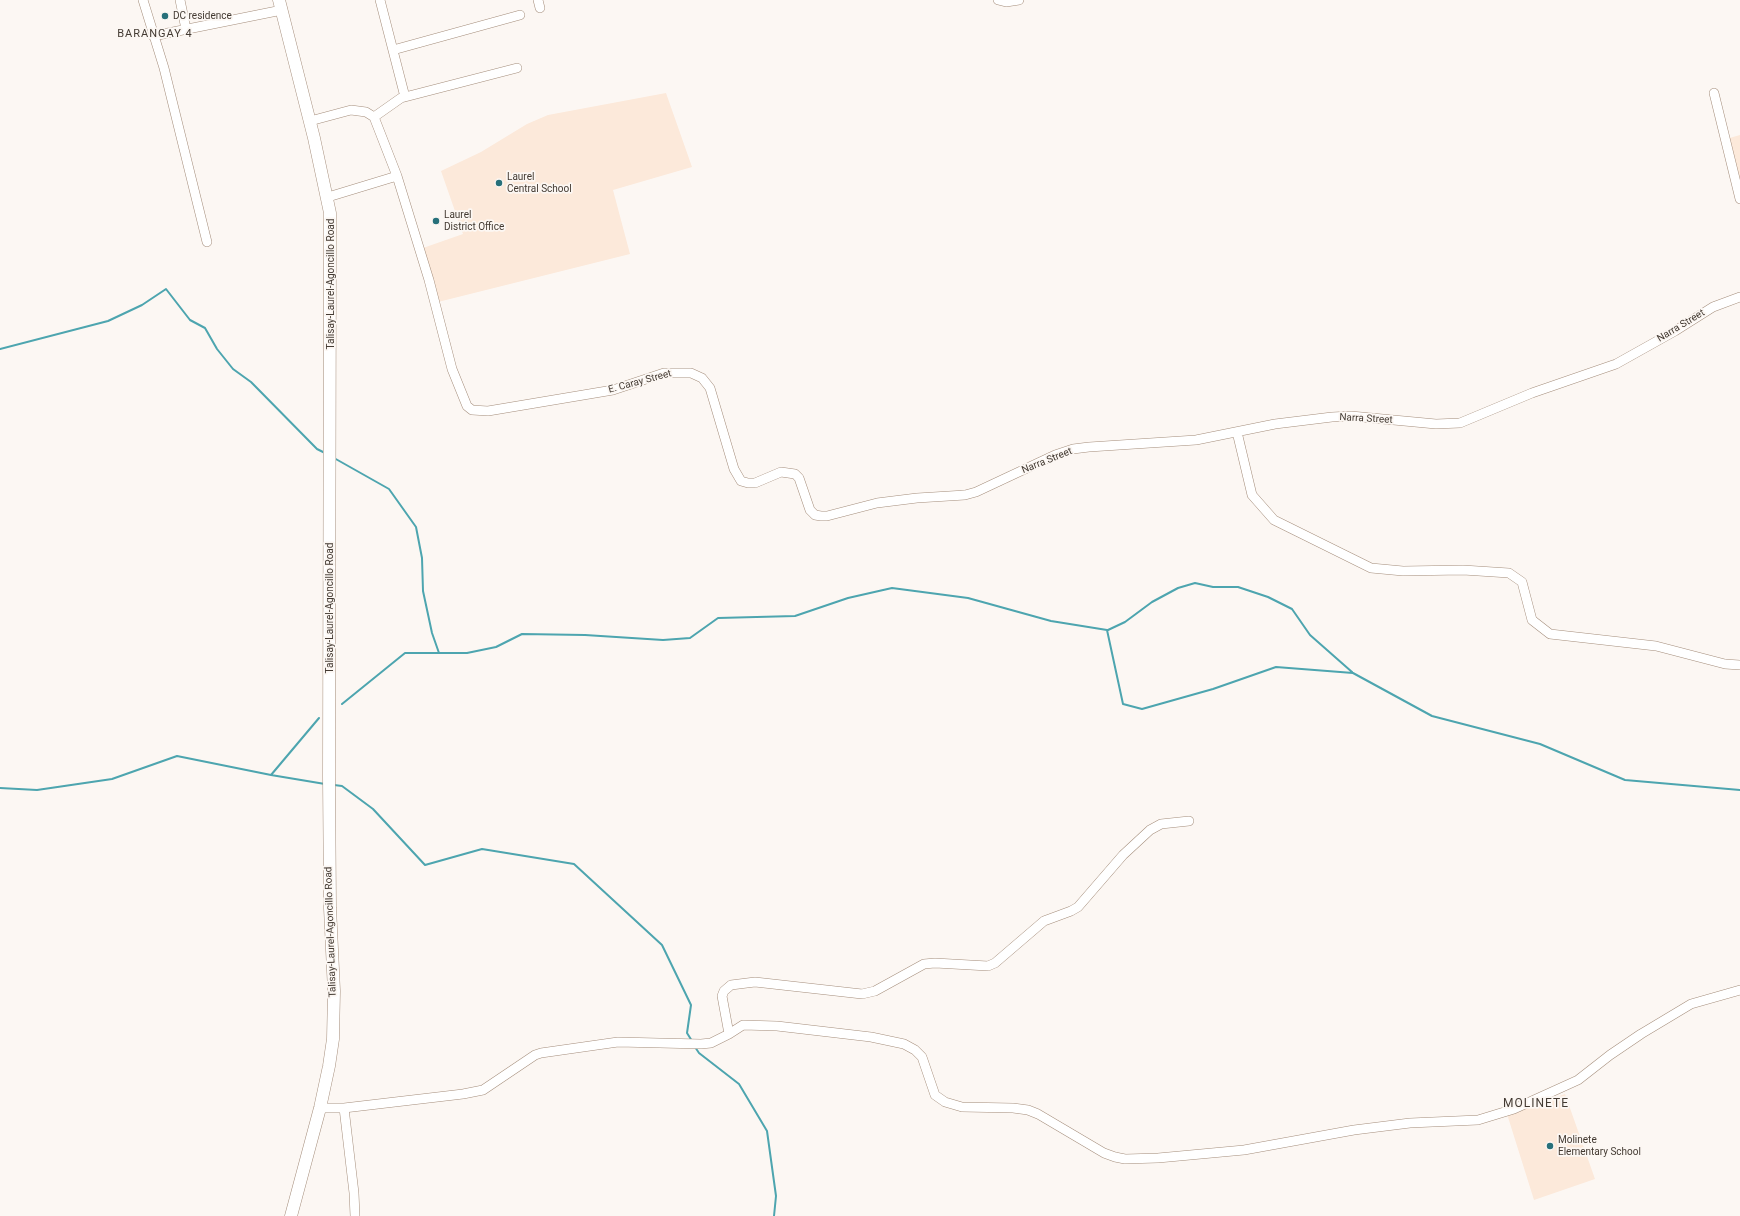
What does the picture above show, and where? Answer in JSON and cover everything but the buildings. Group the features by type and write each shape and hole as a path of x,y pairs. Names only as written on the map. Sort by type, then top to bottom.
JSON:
{"main road":[{"name":"Talisay-Laurel-Agoncillo Road","path":"281,5 328,197 330,221 331,476 329,803 330,908 334,1023 329,1066 320,1108 291,1216"}],"street":[{"path":"143,0 164,68 207,242"},
{"path":"180,0 186,29"},
{"path":"380,0 405,97"},
{"path":"998,0 1006,2 1019,0"},
{"path":"153,36 281,5"},
{"path":"393,50 520,15"},
{"path":"374,117 386,107 405,97 516,68"},
{"path":"1714,93 1740,199"},
{"path":"310,121 351,110 366,112 374,117 397,176 328,197"},
{"name":"E. Caray Street","path":"397,176 429,280 452,369 463,399 467,406 472,410 488,411 613,390 664,373 691,373 702,378 710,388 734,469 741,481 755,483 781,472 795,474 799,478 810,510 815,515 827,516 877,503 917,498 953,496 976,492"},
{"name":"Narra Street","path":"976,492 1073,449 1196,440 1275,424 1332,417 1351,416 1436,424 1460,422 1532,393 1616,364 1675,331 1713,306 1740,297"},
{"path":"1236,432 1252,495 1274,520 1371,568 1403,571 1463,570 1508,573 1522,582 1532,620 1550,634 1656,646 1725,664 1740,665"},
{"path":"729,1034 722,996 724,991 731,985 755,982 862,994 875,992 924,964 935,963 988,966 995,963 1044,921 1078,907 1123,855 1150,830 1161,824 1189,821"},
{"path":"320,1108 344,1108 463,1094 483,1090 536,1055 542,1053 618,1042 701,1044 711,1042 729,1034 743,1025 777,1026 872,1037 904,1044 915,1050 922,1057 935,1095 945,1102 962,1107 1013,1108 1028,1110 1038,1114 1104,1153 1125,1159 1151,1158 1244,1150 1354,1130 1410,1123 1478,1120 1514,1109 1578,1080 1610,1055 1641,1034 1692,1004 1740,990"},
{"path":"344,1108 354,1194 355,1216"}],"shaded area":[{"path":"666,93 692,167 613,190 630,254 438,302 423,248 463,234 441,171 481,152 527,124 548,115"},
{"path":"1740,135 1740,192 1726,139"},
{"name":"Molinete Elementary School","path":"1565,1094 1595,1179 1534,1200 1507,1114"}],"waterway":[{"path":"0,349 108,321 142,305 166,289 190,320 205,328 217,349 233,369 251,382 317,449 325,453"},
{"path":"334,458 389,489 416,527 422,558 423,591 432,633 439,653"},
{"path":"1108,630 1125,622 1152,602 1178,588 1195,583 1213,587 1238,587 1268,597 1292,609 1310,635 1352,672"},
{"path":"342,704 405,653 467,653 496,647 522,634 585,635 663,640 690,638 718,618 795,616 848,598 892,588 968,598 1051,621 1107,630 1123,704 1142,709 1213,689 1276,667 1353,673 1432,716 1540,744 1625,780 1740,790"},
{"path":"271,775 319,718"},
{"path":"0,788 37,790 112,779 177,756 325,784"},
{"path":"334,785 342,786 373,809 425,865 482,849 574,864 662,945 691,1005 687,1033 692,1041"},
{"path":"695,1047 699,1053 739,1084 767,1131 776,1196 774,1216"}],"place":[{"name":"DC residence","path":"165,16"},
{"name":"Laurel Central School","path":"499,183"},
{"name":"Laurel District Office","path":"436,221"},
{"name":"Molinete Elementary School","path":"1550,1146"}],"district":[{"name":"BARANGAY 4","path":"155,34"},
{"name":"MOLINETE","path":"1536,1104"}]}
